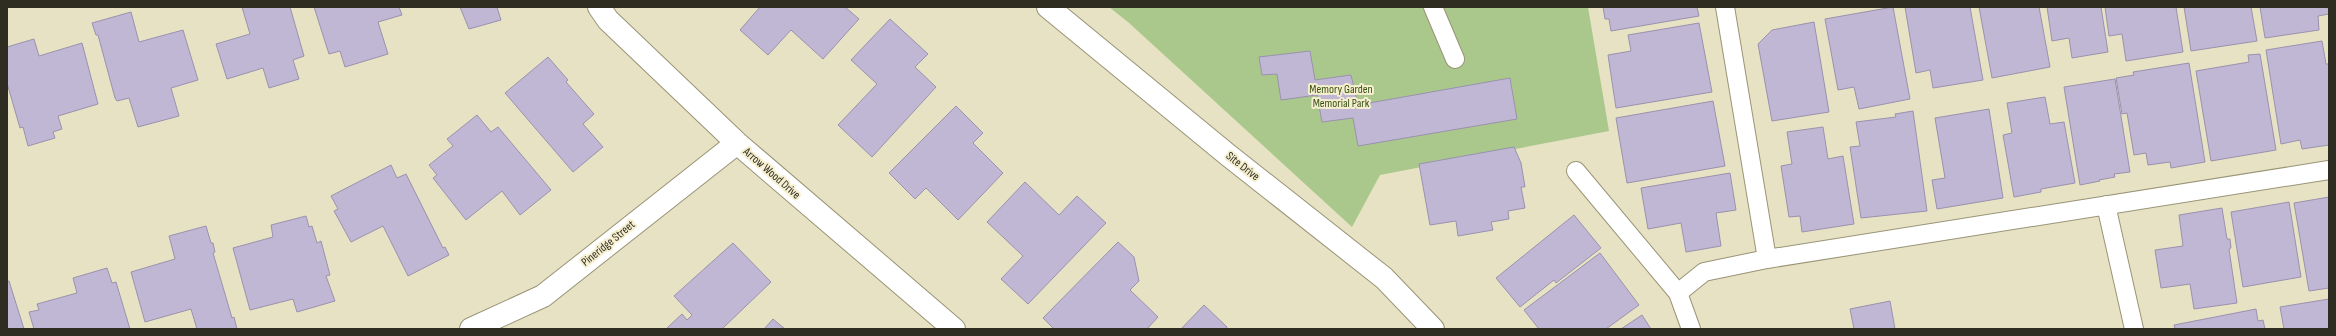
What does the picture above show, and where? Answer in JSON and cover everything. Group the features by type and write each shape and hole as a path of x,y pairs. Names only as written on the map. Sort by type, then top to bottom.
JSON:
{"street":[{"name":"Arrow Wood Drive","path":"600,7 608,20 737,143 954,329"},
{"name":"Site Drive","path":"1048,7 1228,155 1384,278 1433,329"},
{"name":"Pineridge Street","path":"471,329 543,296 737,143"}],"lane":[{"path":"1433,7 1455,59"},
{"path":"1726,7 1767,259"},
{"path":"1678,293 1704,272 1767,259 2329,170"},
{"path":"1576,171 1678,293 1692,329"},
{"path":"2106,205 2134,329"}],"green space":[{"name":"Memory Garden Memorial Park","path":"1109,7 1588,7 1609,131 1380,175 1352,227 1128,22"}],"building":[{"path":"242,7 290,7 304,56 293,60 299,79 269,88 263,68 227,79 216,44 250,34"},
{"path":"314,7 399,7 402,15 378,22 388,54 345,67 340,51 329,54"},
{"path":"460,7 497,7 501,20 469,29"},
{"path":"760,7 845,7 859,19 823,59 791,30 768,55 740,30"},
{"path":"1603,7 1697,7 1699,16 1611,31 1609,19 1605,19"},
{"path":"1893,7 1910,99 1859,109 1854,87 1838,90 1825,19"},
{"path":"1905,7 1970,7 1983,80 1933,88 1930,70 1916,73"},
{"path":"1979,7 2039,7 2050,67 1992,78"},
{"path":"2047,7 2101,7 2108,52 2072,58 2069,38 2052,41"},
{"path":"2105,7 2176,7 2183,52 2126,61 2122,34 2109,36"},
{"path":"2184,7 2251,7 2257,41 2191,51"},
{"path":"2260,7 2328,7 2329,14 2318,16 2319,30 2265,38"},
{"path":"131,12 139,42 183,30 198,80 171,88 179,116 138,127 129,98 117,101 115,98 98,35 96,35 92,23"},
{"path":"890,19 928,54 915,67 936,87 872,157 838,125 877,84 851,60"},
{"path":"1814,22 1829,112 1772,121 1758,44 1772,30"},
{"path":"1699,23 1712,92 1616,108 1608,55 1631,51 1628,35"},
{"path":"34,39 39,56 82,43 98,104 58,116 62,129 53,132 55,138 28,146 23,127 20,128 7,83 7,47"},
{"path":"2322,41 2326,64 2329,64 2329,145 2302,149 2300,140 2281,144 2266,50"},
{"path":"1310,51 1315,80 1351,75 1358,105 1510,78 1517,119 1358,146 1353,118 1322,122 1317,95 1281,100 1277,74 1262,75 1259,57"},
{"path":"2260,54 2276,150 2211,161 2196,71 2249,62 2248,55"},
{"path":"548,57 568,80 566,82 594,114 583,124 603,147 573,172 505,93"},
{"path":"2189,63 2205,162 2171,168 2170,162 2148,165 2146,153 2134,155 2127,113 2122,114 2116,78 2134,75 2133,72"},
{"path":"2115,79 2130,172 2114,174 2115,177 2080,185 2064,87"},
{"path":"2045,97 2050,124 2064,122 2075,183 2041,189 2041,192 2014,197 2003,135 2012,133 2007,103"},
{"path":"1713,101 1725,166 1627,183 1616,118"},
{"path":"956,106 983,133 973,143 1003,173 958,220 926,188 915,199 889,173"},
{"path":"1989,109 2003,198 1937,209 1932,180 1945,178 1935,118"},
{"path":"1913,111 1927,211 1861,218 1850,147 1860,146 1856,122 1896,117 1895,114"},
{"path":"477,115 491,132 498,127 551,190 520,215 502,191 466,220 433,178 437,175 429,165 453,146 447,139"},
{"path":"1823,127 1828,159 1843,156 1854,224 1802,232 1800,216 1789,217 1781,166 1792,164 1787,132"},
{"path":"1514,147 1521,163 1525,187 1521,187 1525,208 1508,211 1509,219 1491,222 1493,230 1458,236 1456,221 1430,225 1419,164"},
{"path":"391,165 397,178 406,174 443,248 445,247 449,255 408,276 383,226 351,242 334,211 338,209 331,196"},
{"path":"1730,173 1736,210 1716,213 1721,246 1686,252 1681,223 1648,229 1641,188"},
{"path":"1025,182 1059,215 1077,196 1106,223 1028,304 1001,279 1023,256 987,222"},
{"path":"2329,197 2329,288 2309,291 2294,203"},
{"path":"2289,202 2301,277 2243,287 2231,212"},
{"path":"2222,208 2227,239 2230,239 2231,248 2229,249 2237,303 2194,309 2190,284 2161,288 2155,250 2183,246 2179,215"},
{"path":"1574,215 1601,248 1556,283 1554,280 1520,307 1496,278"},
{"path":"306,216 309,227 312,226 317,243 321,241 330,275 326,276 335,301 297,312 293,299 250,310 233,248 273,237 271,225"},
{"path":"206,226 211,243 213,243 215,252 213,253 232,318 234,317 237,329 197,329 191,309 145,322 131,272 175,259 169,236"},
{"path":"1118,242 1134,257 1139,281 1130,290 1158,317 1147,329 1054,329 1043,318"},
{"path":"733,243 771,282 722,329 666,329 682,314 687,320 692,315 674,296"},
{"path":"1600,253 1639,305 1606,329 1539,329 1524,310"},
{"path":"107,268 112,283 116,282 130,329 34,329 29,312 39,310 37,304 77,293 73,278"},
{"path":"7,281 9,281 24,329 7,329"},
{"path":"2329,299 2329,329 2284,329 2280,307"},
{"path":"1890,301 1895,329 1854,329 1850,309"},
{"path":"1204,305 1227,327 1226,329 1181,329"},
{"path":"2256,309 2258,321 2263,320 2265,329 2175,329 2174,325"},
{"path":"1642,315 1651,329 1621,329"},
{"path":"773,319 785,329 764,329"}]}
